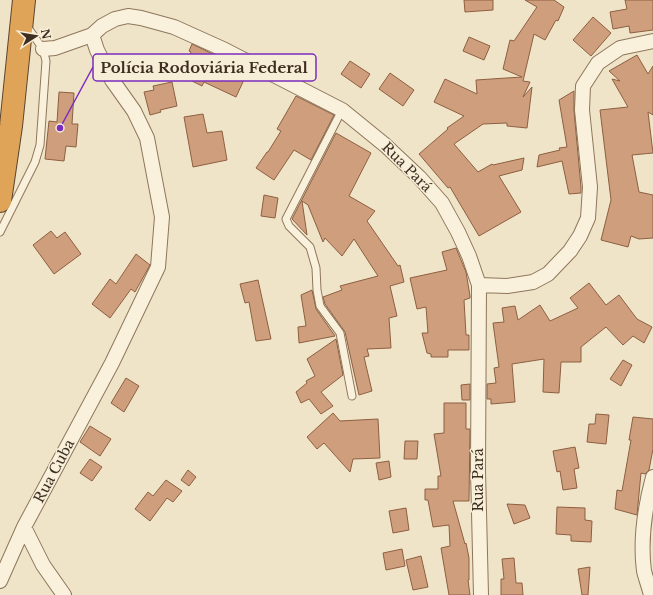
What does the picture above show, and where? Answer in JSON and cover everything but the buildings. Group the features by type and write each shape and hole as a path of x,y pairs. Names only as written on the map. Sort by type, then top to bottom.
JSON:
{"highway":[{"path":"0,201 11,126 24,10"}],"street":[{"name":"Rua Pará","path":"43,49 55,48 92,35 102,26 115,19 128,16 174,27 225,50 342,110 385,145 442,203 469,256 479,285 478,470 481,595"},
{"name":"Rua Cuba","path":"0,581 24,528 112,363 158,267 162,217 147,138 134,111 112,80 97,50 92,35"},
{"path":"479,285 507,286 533,282 548,274 570,251 580,236 588,218 590,187 582,110 583,86 598,63 620,48 653,41"},
{"path":"651,595 644,571 642,545 646,509 653,477"},
{"path":"24,528 43,565 64,595"}],"lane":[{"path":"0,232 35,162 40,145 46,61 43,49 24,10"},
{"path":"342,110 286,219 289,226 310,247 316,268 317,290 320,306 340,333 352,396"}],"place":[{"name":"Polícia Rodoviária Federal","path":"60,128"}]}
